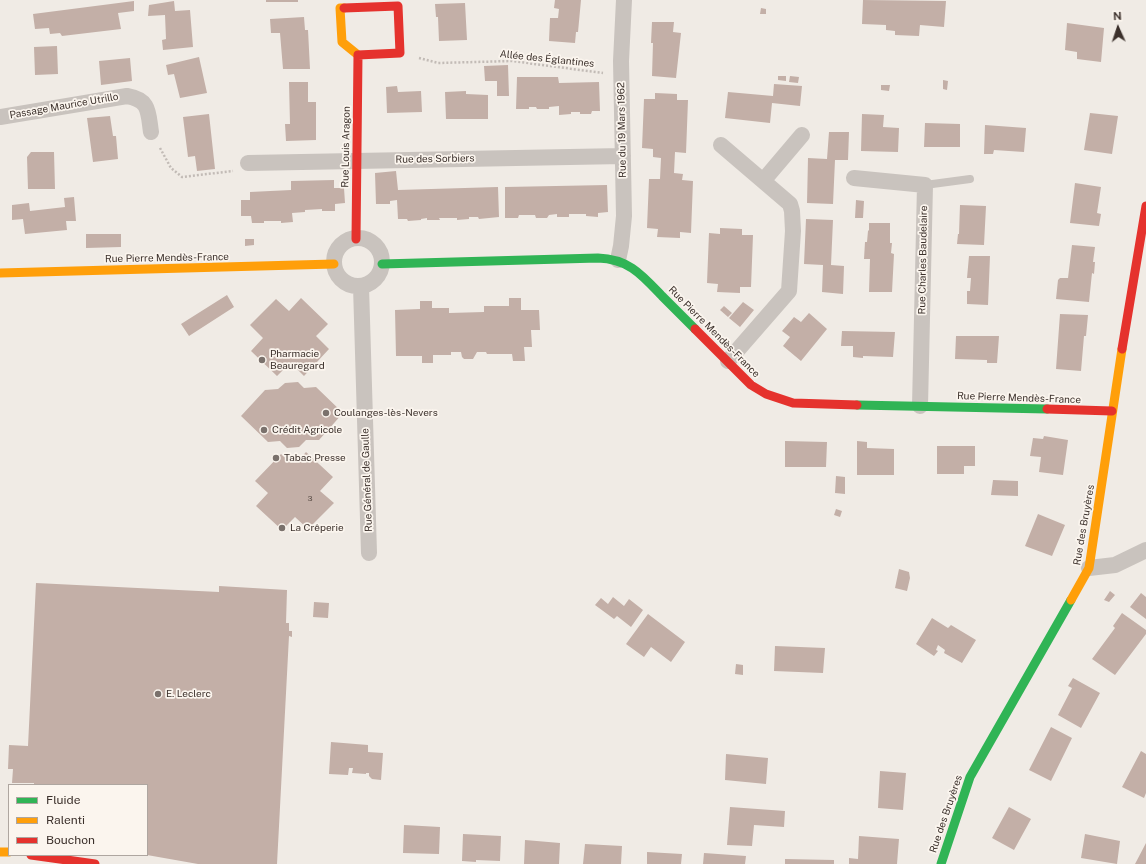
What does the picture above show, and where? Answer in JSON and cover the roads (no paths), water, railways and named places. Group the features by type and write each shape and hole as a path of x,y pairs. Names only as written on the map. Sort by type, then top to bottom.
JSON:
{"street":[{"name":"Rue du 19 Mars 1962","path":"618,260 624,216 621,75 624,0"},
{"path":"398,6 400,53 358,55 342,42 340,8 398,6"},
{"name":"Rue Louis Aragon","path":"356,239 358,55"},
{"name":"Passage Maurice Utrillo","path":"0,116 127,96 136,97 144,102 147,108 151,132"},
{"path":"763,181 802,135"},
{"path":"721,145 790,204 792,211 793,231 789,291 728,362"},
{"name":"Rue des Sorbiers","path":"248,163 623,156"},
{"path":"854,178 925,185"},
{"name":"Rue Charles Baudelaire","path":"920,406 925,185"},
{"name":"Rue des Bruyères","path":"941,864 970,778 1089,568 1112,411 1146,206"},
{"path":"356,239 364,239 372,243 381,256 382,264 380,272 375,279 368,284 361,286 353,286 346,283 336,272 334,264 335,257 342,244 349,240 356,239"},
{"name":"Rue Pierre Mendès-France","path":"382,264 608,258 618,260 629,265 640,273 751,385 778,399 793,403 1112,411"},
{"name":"Rue Pierre Mendès-France","path":"0,273 334,264"},
{"name":"Rue Général de Gaulle","path":"361,286 369,553"},
{"path":"1089,568 1115,565 1146,550"},
{"path":"39,856 95,864"}],"lane":[{"path":"925,185 970,179"}],"place":[{"name":"Pharmacie Beauregard","path":"262,360"},
{"name":"Coulanges-lès-Nevers","path":"326,413"},
{"name":"Crédit Agricole","path":"264,430"},
{"name":"Tabac Presse","path":"276,458"},
{"name":"La Crêperie","path":"282,528"},
{"name":"E. Leclerc","path":"158,694"}]}
